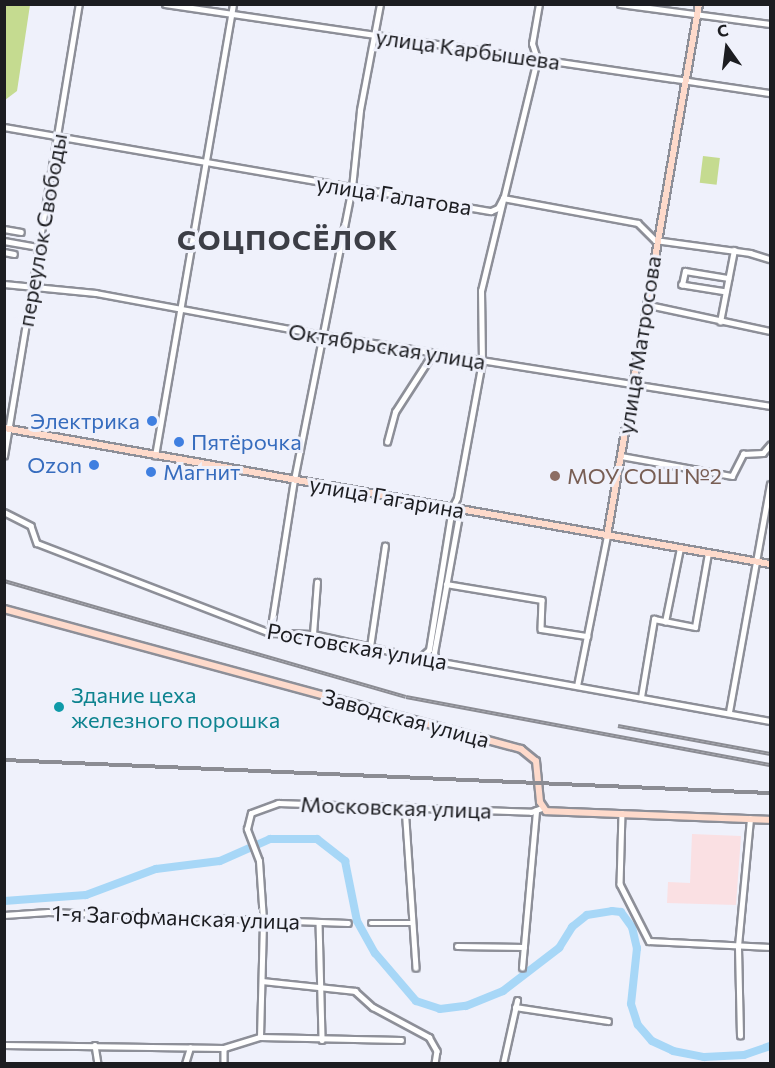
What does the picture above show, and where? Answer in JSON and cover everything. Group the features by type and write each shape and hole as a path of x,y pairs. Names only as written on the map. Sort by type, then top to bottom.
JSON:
{"main road":[{"name":"улица Матросова","path":"607,536 649,305 655,240 688,80 699,4"},
{"name":"улица Гагарина","path":"6,429 771,564"},
{"name":"Заводская улица","path":"4,609 515,746 536,761 539,809"},
{"path":"539,809 550,812 771,820"}],"street":[{"name":"переулок Свободы","path":"4,456 6,429 59,139 79,4"},
{"name":"улица Карбышева","path":"165,4 771,93"},
{"path":"155,456 233,4"},
{"path":"270,633 294,480 352,188 372,36 380,4"},
{"path":"420,658 429,650 452,508 457,498 482,362 481,291 537,59 532,44 539,4"},
{"path":"620,4 771,24"},
{"name":"улица Галатова","path":"4,127 59,139 491,211 498,208 503,198 638,223 655,240"},
{"path":"4,229 21,232"},
{"path":"655,240 734,250 771,259"},
{"path":"4,241 38,247"},
{"path":"720,322 734,250"},
{"path":"4,252 14,254"},
{"path":"726,291 682,285 685,271 728,278"},
{"name":"Октябрьская улица","path":"4,284 96,293 179,310 482,362 771,406"},
{"path":"649,305 720,322 771,331"},
{"path":"387,442 395,412 433,353"},
{"path":"621,456 732,476 743,454 763,453 771,445"},
{"path":"729,712 771,485"},
{"path":"436,661 434,653 460,510"},
{"name":"Ростовская улица","path":"4,512 31,526 38,543 270,633 313,634 420,658 771,721"},
{"name":"улица Матросова","path":"577,686 607,536"},
{"path":"370,647 385,546"},
{"path":"665,622 680,548"},
{"path":"642,697 654,619 695,627 708,553"},
{"path":"313,634 317,582"},
{"path":"446,584 542,600 541,629 587,636"},
{"name":"Московская улица","path":"263,920 255,848 247,829 251,813 278,803 539,809"},
{"path":"405,806 416,968"},
{"path":"522,968 539,809"},
{"path":"622,813 620,884 649,940 771,947"},
{"path":"740,1036 738,946 750,819"},
{"name":"1-я Загофманская улица","path":"4,915 48,912 348,923"},
{"path":"260,1037 263,920"},
{"path":"319,922 322,1040"},
{"path":"371,923 413,923"},
{"path":"457,946 524,947"},
{"path":"262,981 355,991 373,1007 429,1037 437,1051 435,1064"},
{"path":"503,1064 516,1004 608,1021"},
{"path":"4,1045 224,1048 260,1037 401,1040"},
{"path":"95,1045 98,1064"},
{"path":"185,1064 190,1048"},
{"path":"224,1048 224,1064"}],"shaded area":[{"path":"692,834 741,836 736,905 667,903 668,882 690,883"}],"green space":[{"path":"5,4 30,5 17,91 5,100"},
{"path":"703,156 720,158 717,185 700,183"}],"waterway":[{"path":"4,901 86,895 156,869 220,861 270,839 317,839 345,861 357,921 375,953 416,1001 440,1009 466,1006 503,991 559,948 572,927 587,915 621,912 632,927 637,948 631,1004 638,1025 652,1041 673,1051 704,1057 744,1055 770,1046"}],"railway":[{"path":"4,581 406,697 770,765"},
{"path":"618,726 770,754"},
{"path":"4,760 770,793"}],"place":[{"name":"Электрика","path":"152,421"},
{"name":"Пятёрочка","path":"179,442"},
{"name":"Ozon","path":"94,465"},
{"name":"Магнит","path":"151,472"},
{"name":"МОУ СОШ №2","path":"555,476"},
{"name":"Здание цеха железного порошка","path":"59,707"}],"district":[{"name":"СОЦПОСЁЛОК","path":"288,239"}]}
